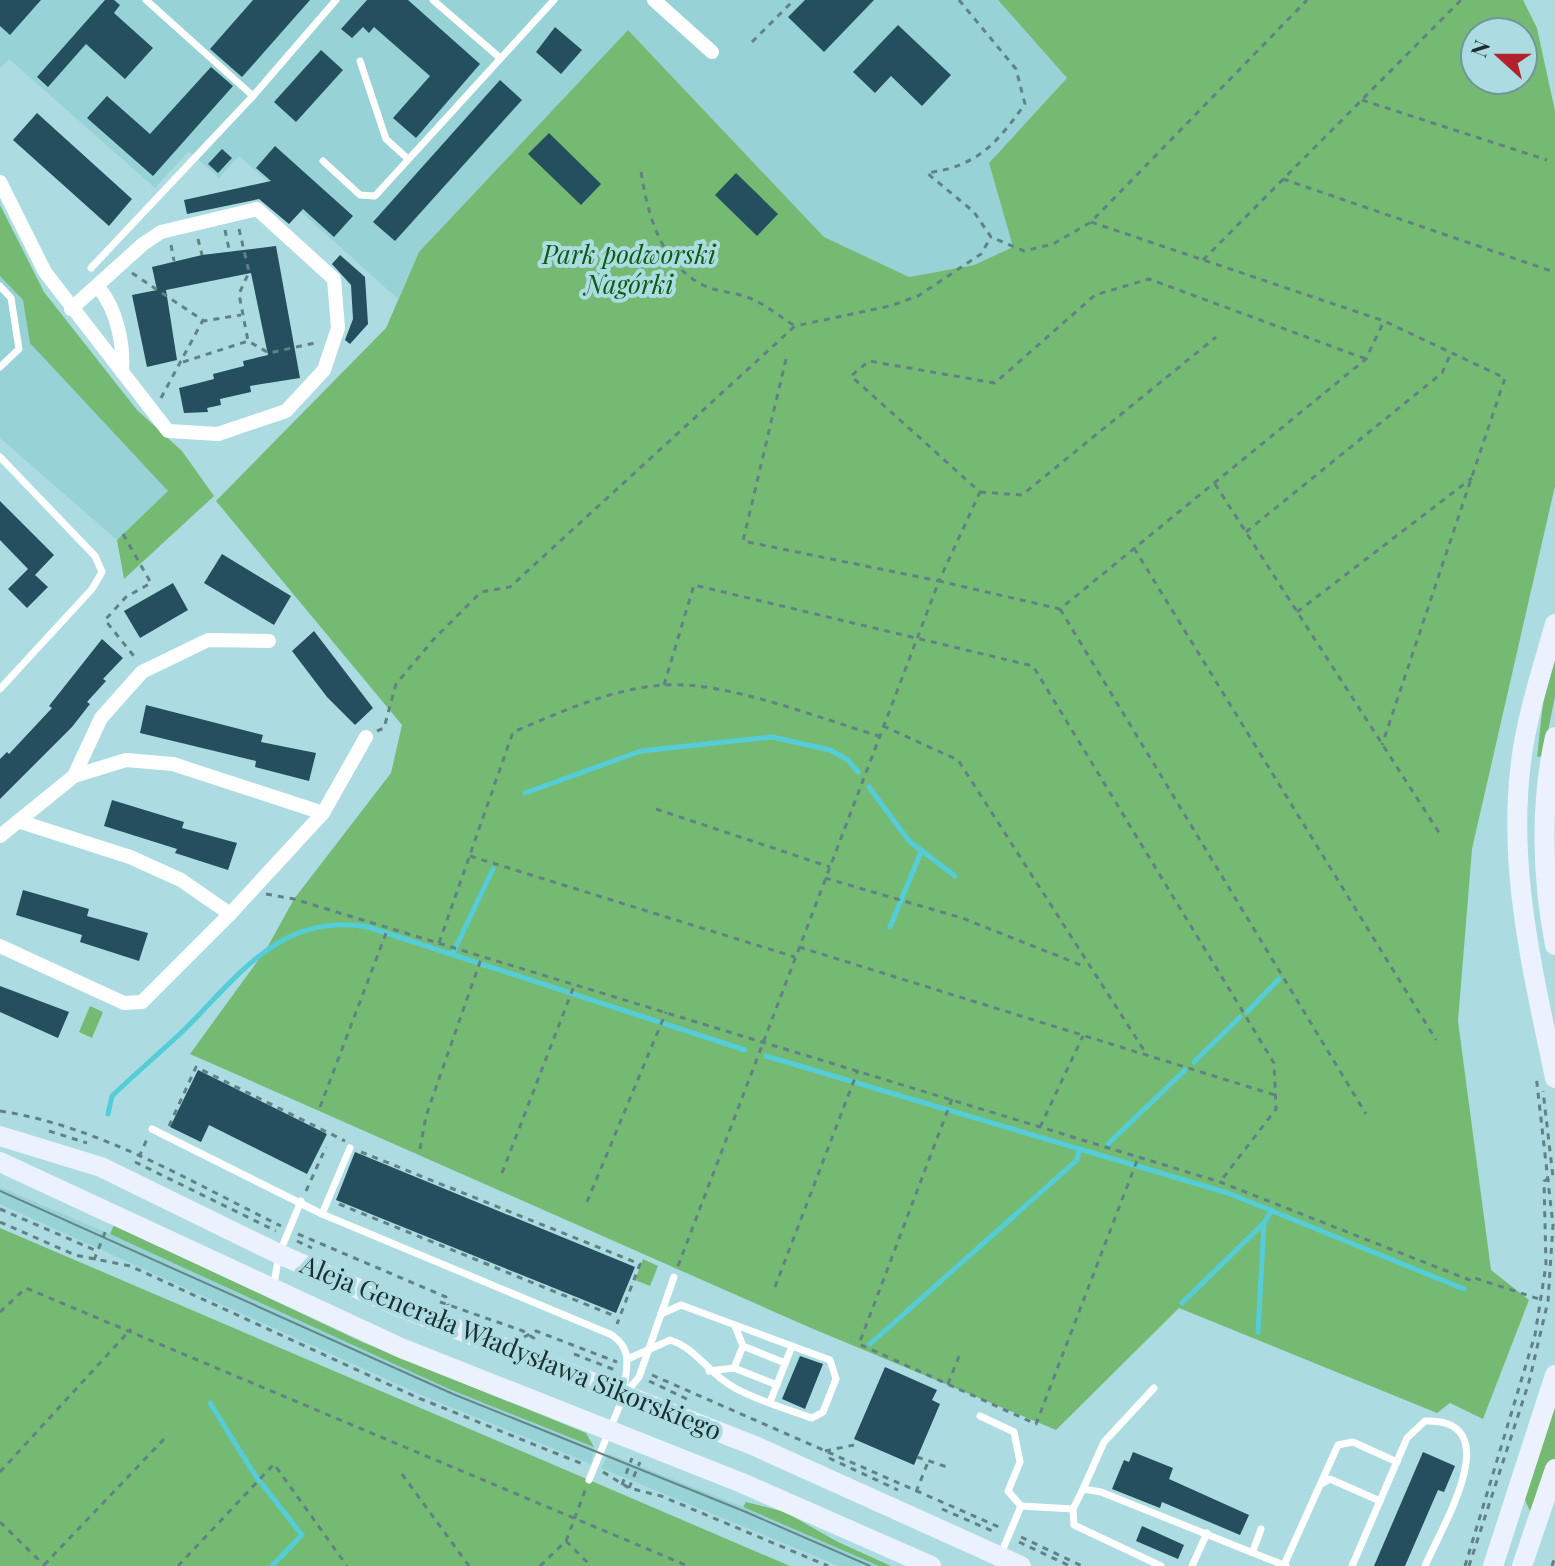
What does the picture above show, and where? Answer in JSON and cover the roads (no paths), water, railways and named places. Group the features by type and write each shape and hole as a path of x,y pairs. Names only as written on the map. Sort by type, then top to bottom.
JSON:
{"main road":[{"path":"1547,1076 1551,1025 1525,934 1518,863 1518,800 1524,742 1555,624"},
{"path":"1555,737 1545,832 1546,884 1555,945"},
{"name":"Aleja Generała Władysława Sikorskiego","path":"0,1136 101,1167 285,1240 400,1307 854,1488 996,1563 1031,1557"},
{"name":"Aleja Generała Władysława Sikorskiego","path":"0,1162 401,1348 610,1430 931,1566"},
{"path":"1493,1566 1555,1375"},
{"path":"1522,1566 1555,1469"}],"street":[{"path":"654,0 712,52"},
{"path":"0,182 45,272 71,309 168,431 218,434 286,411 324,370 338,328 334,279 257,209 161,232 143,244 71,309"},
{"path":"98,287 109,300 123,352 122,372"},
{"path":"74,776 101,718 142,672 208,640 269,641"},
{"path":"0,946 124,1003 142,1002 230,914 323,813 366,737"},
{"path":"0,836 74,776 126,760 173,764 323,813"},
{"path":"18,821 130,857 181,880 230,914"}],"lane":[{"path":"146,0 253,96"},
{"path":"91,268 253,96 336,0"},
{"path":"433,0 499,57"},
{"path":"323,161 360,195 375,196 554,0"},
{"path":"360,61 386,139 408,159"},
{"path":"0,286 11,298 19,349 0,367"},
{"path":"0,457 95,556 102,572 92,589 0,689"},
{"path":"152,1129 322,1214 612,1335 621,1341 630,1358 625,1373 624,1395"},
{"path":"322,1214 350,1148"},
{"path":"274,1290 274,1270 301,1201"},
{"path":"589,1480 624,1395 639,1377 674,1277"},
{"path":"630,1358 670,1340 689,1346 709,1371 735,1388 812,1418 823,1412 836,1379 830,1360 681,1305 661,1314"},
{"path":"734,1368 743,1346 735,1325"},
{"path":"743,1346 785,1363"},
{"path":"770,1402 792,1346"},
{"path":"709,1371 734,1368 777,1385"},
{"path":"1154,1388 1104,1442 1073,1509 1074,1525 1161,1566"},
{"path":"980,1416 1014,1432 1020,1462 1008,1491 1021,1506 1073,1509"},
{"path":"1352,1566 1407,1438 1425,1421 1437,1421 1458,1428 1465,1436 1469,1452 1465,1474 1425,1566"},
{"path":"1083,1489 1101,1492 1253,1551 1281,1565 1338,1445 1353,1442 1397,1462"},
{"path":"1321,1484 1330,1479 1380,1501"},
{"path":"996,1563 1021,1506"},
{"path":"1253,1551 1261,1529"},
{"path":"1192,1566 1207,1533"}],"waterway":[{"path":"525,793 641,751 772,737 830,750 848,760 858,772"},
{"path":"869,787 909,841 955,876"},
{"path":"890,927 921,852"},
{"path":"452,955 493,869"},
{"path":"108,1114 112,1096 244,969 287,938 311,929 338,925 368,927 745,1050"},
{"path":"1247,1012 1279,979"},
{"path":"1194,1062 1240,1017"},
{"path":"766,1056 1228,1193 1464,1289"},
{"path":"1108,1144 1185,1070"},
{"path":"870,1344 1077,1160 1079,1150"},
{"path":"1182,1303 1264,1223 1272,1210"},
{"path":"1258,1332 1264,1223"},
{"path":"210,1403 255,1475 302,1535 272,1566"}],"tram line":[{"path":"0,1191 453,1394 746,1512 870,1566"}],"park label":[{"name":"Park podworski Nagórki","path":"629,270"}]}
